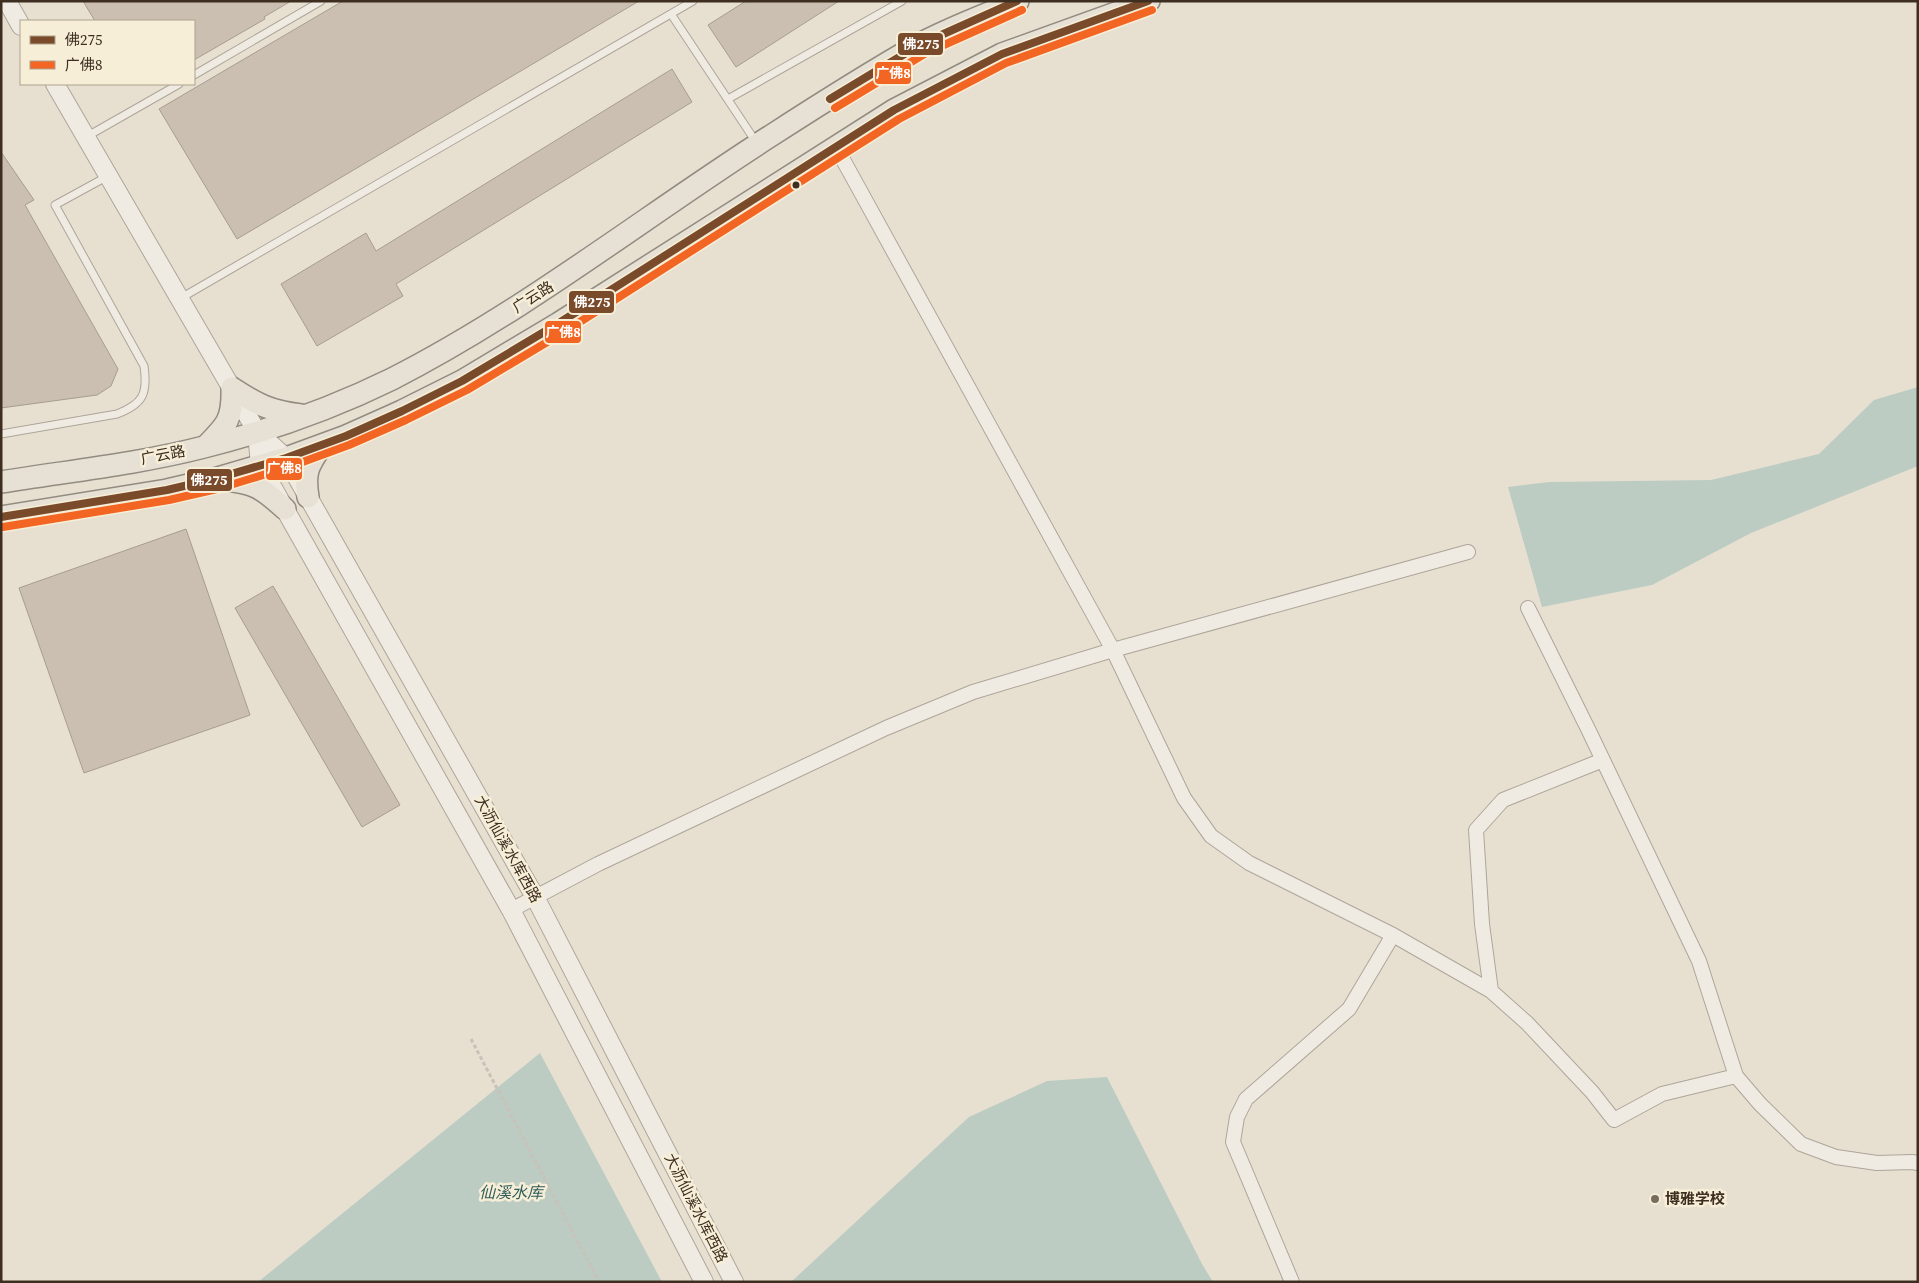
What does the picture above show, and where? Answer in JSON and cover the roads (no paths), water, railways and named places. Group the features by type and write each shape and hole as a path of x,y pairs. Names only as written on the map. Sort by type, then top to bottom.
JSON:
{"main road":[{"name":"广云路","path":"1,482 160,457 204,448 331,406 390,380 447,349 542,292 758,144 921,44 1018,1"},
{"path":"1,518 167,490 214,479 286,458 322,445 402,411 462,381 559,323 894,110 1002,54 1149,1"},
{"path":"232,388 256,404 277,412 303,415"},
{"path":"204,448 225,427 233,408 232,388"},
{"path":"308,497 305,478 311,462 322,445"},
{"path":"214,479 239,481 263,489 285,509"}],"street":[{"path":"7,1 20,24"},
{"path":"56,85 257,432 260,465 511,910 704,1282"},
{"path":"836,147 1113,650 1184,798 1211,836 1249,862 1393,935 1491,991 1527,1023 1592,1092 1614,1120 1662,1094 1736,1076"},
{"name":"大沥仙溪水库西路","path":"257,432 286,458 535,897 734,1282"},
{"path":"511,910 598,864 886,728 973,692 1113,650 1468,552"},
{"path":"1528,608 1603,760 1698,961 1736,1076 1760,1104 1801,1144 1836,1157 1877,1163 1918,1163"},
{"path":"1491,991 1482,924 1476,830 1503,800 1603,760"},
{"path":"1292,1282 1233,1142 1237,1116 1246,1099 1348,1010 1393,935"}],"lane":[{"path":"195,74 321,1"},
{"path":"180,299 693,1"},
{"path":"728,99 902,1"},
{"path":"671,14 758,144"},
{"path":"86,137 177,85"},
{"path":"1,434 117,414 132,408 142,398 146,385 144,366 55,206 109,176"}],"water":[{"path":"1918,387 1918,466 1751,533 1652,585 1542,607 1508,487 1549,482 1711,480 1819,454 1874,400"},
{"name":"仙溪水库","path":"540,1053 662,1282 258,1282"},
{"path":"1107,1077 1202,1264 1213,1282 791,1282 969,1117 1047,1081"}],"place":[{"name":"博雅学校","path":"1655,1199"}]}
